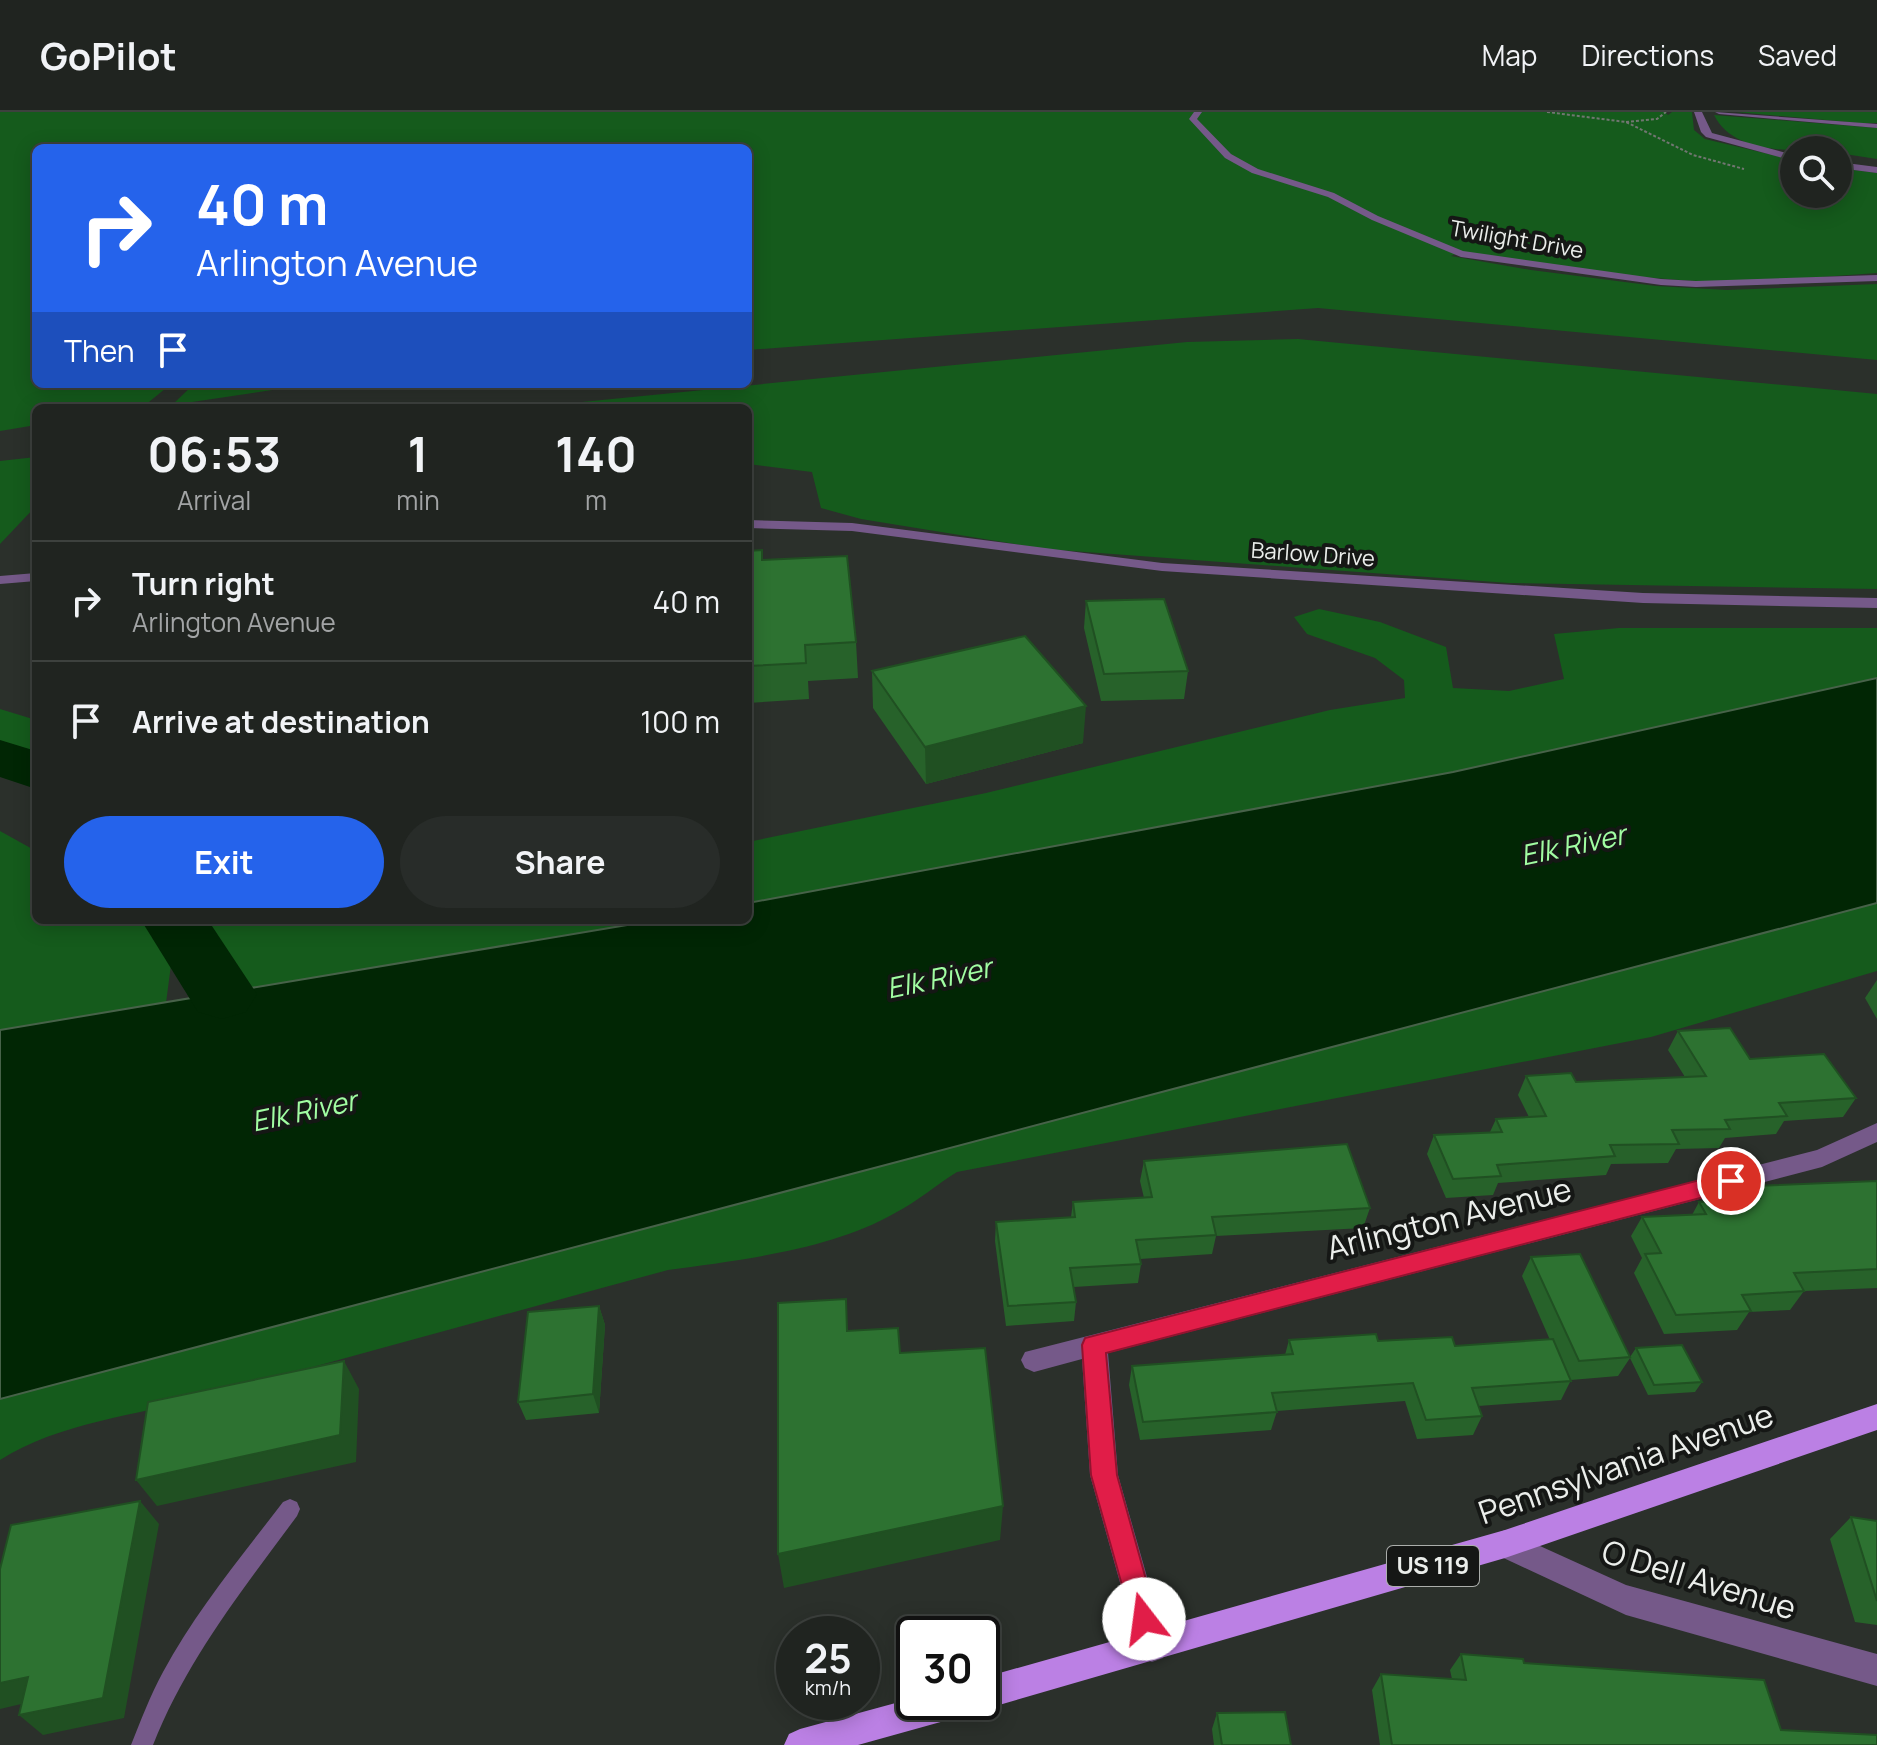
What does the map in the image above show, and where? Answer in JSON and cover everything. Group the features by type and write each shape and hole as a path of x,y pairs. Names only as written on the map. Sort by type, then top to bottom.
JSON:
{"main road":[{"name":"Pennsylvania Avenue","path":"1000,1689 1505,1544 1877,1417"},
{"path":"800,1745 896,1718"}],"street":[{"name":"Twilight Drive","path":"1198,112 1193,119 1202,131 1240,164 1331,195 1375,218 1461,254 1673,283 1877,278"},
{"path":"1698,112 1709,135 1780,154"},
{"path":"1719,112 1877,126"},
{"path":"1852,167 1877,170"},
{"name":"Barlow Drive","path":"752,524 852,527 1162,567 1643,598 1877,603"},
{"path":"0,580 32,577"},
{"name":"Arlington Avenue","path":"1034,1360 1822,1158 1877,1132"},
{"path":"1094,1345 1104,1475 1152,1647"},
{"name":"O Dell Avenue","path":"1505,1544 1626,1600 1877,1670"}],"lane":[{"path":"142,1745 155,1706 183,1654 290,1509"}],"path":[{"path":"1547,112 1626,122 1657,119 1666,112"},
{"path":"1626,122 1693,155 1756,172"}],"green space":[{"path":"0,112 1665,112 1668,115 1672,112 1692,112 1694,130 1705,139 1780,157 1780,208 1852,208 1852,170 1877,173 1877,273 1729,282 1597,272 1460,252 1451,256 1656,286 1727,290 1877,284 1877,360 1318,308 752,350 752,144 32,144 32,388 166,388 146,404 32,404 32,426 0,431"},
{"path":"1736,112 1877,112 1877,123 1860,123"},
{"path":"1714,115 1877,128 1877,159 1852,155 1852,136 1780,136 1780,149 1752,145 1724,129"},
{"path":"1298,339 1877,394 1877,589 1509,583 1045,549 861,519 821,508 812,472 752,464 752,404 561,404 723,388 752,388 752,385 1187,342"},
{"path":"190,388 285,388 179,404 173,404"},
{"path":"32,457 32,510 0,544 0,461"},
{"path":"1319,609 1380,622 1446,647 1453,688 1509,691 1564,679 1554,634 1619,628 1877,628 1877,678 1453,772 752,902 752,841 986,793 1330,710 1405,698 1404,680 1375,658 1307,634 1294,617"},
{"path":"0,709 32,719 32,756 0,743"},
{"path":"0,831 32,849 32,924 149,924 174,942 166,1003 0,1030"},
{"path":"1877,903 1877,971 1651,1037 957,1172 903,1209 870,1226 814,1245 668,1270 203,1397 73,1428 23,1447 0,1460 0,1399"},
{"path":"202,924 633,924 243,990"}],"water":[{"name":"Elk River","path":"1877,678 1877,903 0,1399 0,1030 633,924 752,924 752,902 1453,772"}],"building":[{"path":"762,550 762,560 847,556 856,642 805,645 806,663 752,666 752,551"},
{"path":"1164,599 1188,671 1104,674 1086,601"},
{"path":"1025,636 1086,706 925,747 872,671"},
{"path":"1730,1028 1750,1059 1824,1054 1856,1098 1779,1103 1787,1116 1725,1120 1730,1129 1672,1130 1679,1144 1610,1145 1615,1156 1497,1165 1501,1176 1453,1179 1434,1135 1502,1132 1496,1119 1546,1116 1526,1076 1571,1073 1576,1082 1706,1076 1678,1031"},
{"path":"1347,1144 1370,1208 1212,1217 1216,1235 1136,1240 1141,1264 1070,1268 1076,1302 1008,1306 996,1222 1075,1217 1073,1202 1152,1197 1144,1161"},
{"path":"1877,1181 1877,1269 1794,1273 1804,1291 1742,1295 1751,1311 1676,1315 1645,1254 1661,1253 1642,1217 1706,1214 1699,1202 1760,1198 1753,1186"},
{"path":"1580,1254 1630,1357 1579,1361 1531,1257"},
{"path":"846,1299 847,1331 898,1328 900,1353 985,1348 1003,1506 778,1554 778,1303"},
{"path":"599,1306 593,1394 518,1402 528,1312"},
{"path":"1376,1334 1378,1341 1452,1337 1455,1346 1553,1339 1571,1381 1472,1388 1482,1416 1426,1420 1413,1383 1272,1393 1277,1412 1143,1422 1132,1366 1293,1354 1289,1340"},
{"path":"1682,1345 1702,1382 1654,1385 1636,1348"},
{"path":"344,1361 340,1435 136,1480 148,1402"},
{"path":"140,1501 103,1698 19,1715 28,1677 0,1683 0,1569 11,1525"},
{"path":"1851,1517 1877,1521 1877,1601"},
{"path":"1461,1654 1523,1659 1524,1663 1764,1680 1781,1730 1877,1735 1877,1745 1392,1745 1381,1674 1466,1680"},
{"path":"1285,1712 1291,1745 1222,1745 1217,1713"}],"waterway":[{"path":"0,757 32,769"},
{"path":"177,924 222,994"}],"route":[{"path":"1144,1619 1104,1475 1094,1345 1731,1181"}]}
